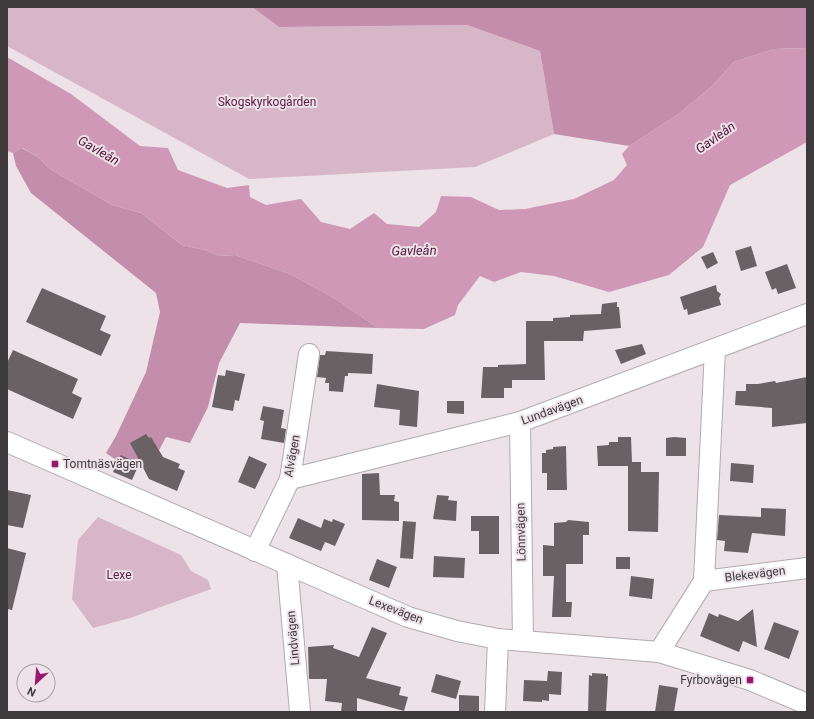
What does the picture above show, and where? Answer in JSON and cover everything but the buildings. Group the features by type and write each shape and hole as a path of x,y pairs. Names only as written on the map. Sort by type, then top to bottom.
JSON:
{"street":[{"name":"Lundavägen","path":"290,478 520,422 807,314"},
{"path":"659,652 704,581 715,349"},
{"name":"Alvägen","path":"255,551 290,478 309,354"},
{"name":"Lönnvägen","path":"520,422 522,641"},
{"name":"Lexevägen","path":"7,442 408,617 457,631 498,639 659,652 750,680 807,704"},
{"name":"Lindvägen","path":"287,564 300,712"},
{"name":"Blekevägen","path":"704,581 807,568"},
{"path":"495,712 498,639"}],"green space":[{"name":"Skogskyrkogården","path":"7,7 252,7 279,27 467,25 540,51 554,134 475,167 249,179 7,46"},
{"name":"Lexe","path":"98,517 181,555 191,571 208,580 211,589 130,618 93,628 72,599 78,540"}],"shaded area":[{"path":"252,7 807,7 807,48 774,49 734,62 712,86 680,113 629,146 554,134 540,51 467,25 279,27"},
{"path":"22,148 38,157 50,169 112,205 141,213 182,245 205,250 220,256 235,255 290,274 334,298 378,328 240,323 219,363 208,407 190,443 166,437 154,460 138,461 126,467 106,453 116,436 146,372 160,312 156,293 31,193 16,166 13,153"}],"water":[{"name":"Gavleån","path":"807,48 807,142 730,185 703,247 669,275 609,292 554,276 521,272 494,282 480,276 458,305 455,315 424,329 378,328 334,298 290,274 235,255 220,256 205,250 182,245 141,213 112,205 50,169 38,157 23,148 13,153 7,151 7,57 71,94 140,146 168,148 178,170 227,188 249,185 250,197 266,205 301,199 321,222 350,229 374,213 387,224 419,227 436,212 441,196 471,197 499,210 525,209 574,199 614,180 627,165 622,154 629,146 680,113 712,86 734,62 774,49"}],"place":[{"name":"Tomtnäsvägen","path":"55,464"},
{"name":"Fyrbovägen","path":"750,680"}]}
